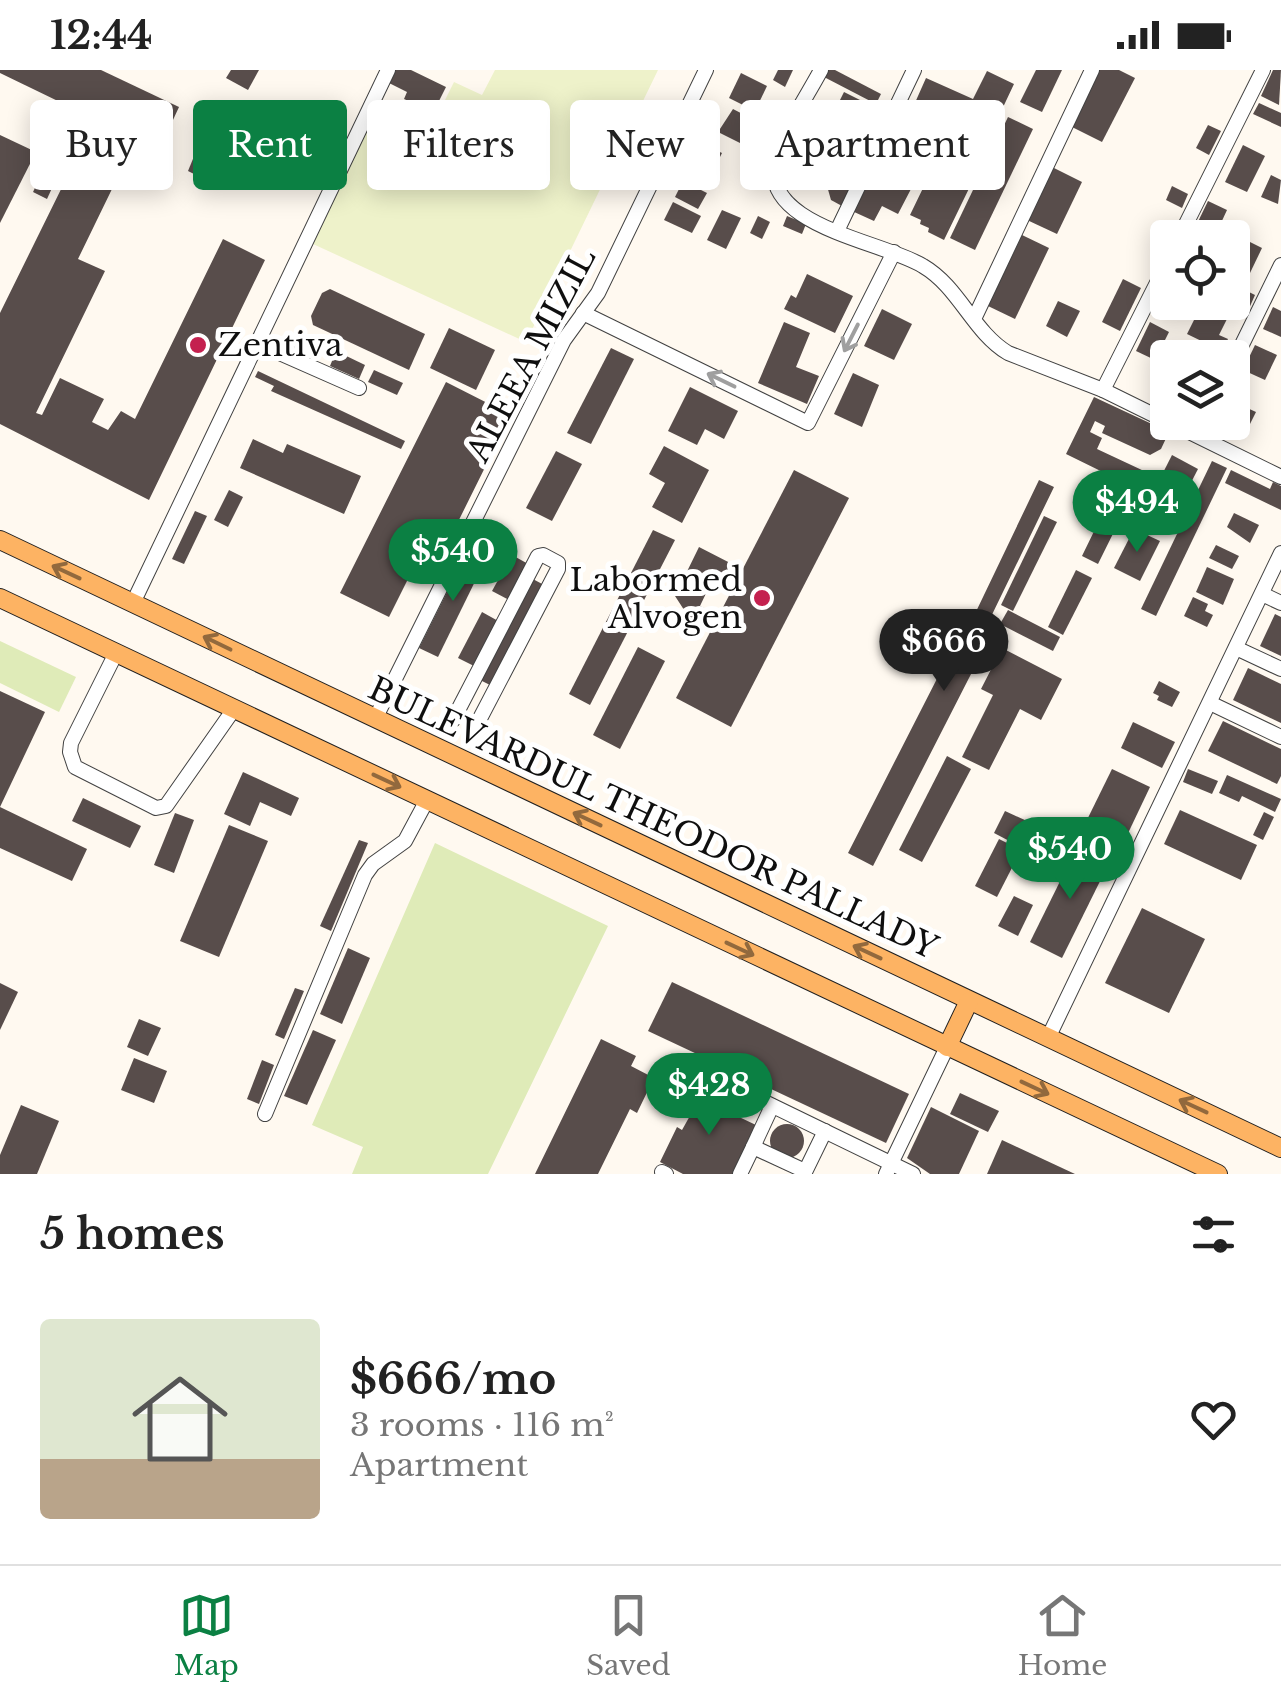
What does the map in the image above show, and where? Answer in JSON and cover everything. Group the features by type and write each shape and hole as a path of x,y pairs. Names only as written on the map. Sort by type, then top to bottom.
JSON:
{"main road":[{"name":"BULEVARDUL THEODOR PALLADY","path":"0,540 1281,1148"},
{"path":"0,598 1218,1174"},
{"path":"946,1047 969,1001"}],"street":[{"path":"133,603 388,70"},
{"name":"ALEEA MIZIL","path":"375,719 564,340 598,293 706,70"},
{"path":"820,70 783,141 774,176 788,206 806,218 922,265 939,278 994,344 1008,353 1081,389 1103,390 1150,413"},
{"path":"837,231 914,70"},
{"path":"974,319 1092,70"},
{"path":"1189,220 1263,70"},
{"path":"582,313 808,423 894,252"},
{"path":"1244,340 1281,265"},
{"path":"1103,390 1150,297"},
{"path":"258,342 359,388"},
{"path":"1218,440 1281,478"},
{"path":"1048,1038 1281,553"},
{"path":"453,720 538,556 543,555 558,563 558,569 474,730"},
{"path":"1262,594 1281,603"},
{"path":"1236,648 1281,670"},
{"path":"116,653 70,752 75,767 82,772 156,808 166,806 234,708"},
{"path":"1210,702 1281,737"},
{"path":"266,1114 368,869 405,841 427,800"},
{"path":"888,1168 946,1047"},
{"path":"707,1074 824,1131 888,1168 914,1174"},
{"path":"740,1174 772,1106"},
{"path":"753,1147 805,1173 824,1131"}],"green space":[{"path":"495,70 658,70 643,100 570,100 570,190 600,190 526,342 313,244 339,190 347,190 347,173 367,131 367,190 550,190 550,100 445,100 454,82 482,95"},
{"path":"0,641 76,677 59,712 0,683"},
{"path":"435,843 608,926 488,1174 352,1174 363,1147 312,1125"}],"building":[{"path":"101,70 164,100 56,100 0,73"},
{"path":"231,70 259,70 248,90 226,78"},
{"path":"396,70 411,70 446,87 440,100 406,100 407,92 389,83"},
{"path":"778,70 793,70 785,87 773,80"},
{"path":"827,70 835,70 881,94 878,100 868,100 824,77"},
{"path":"1036,70 1062,70 1042,112 1020,102"},
{"path":"1099,70 1119,70 1135,78 1102,142 1070,126"},
{"path":"1273,70 1281,70 1279,105 1261,96"},
{"path":"987,71 1014,84 1005,103 1005,100 916,100 926,78 973,99"},
{"path":"741,73 767,86 760,100 740,100 740,104 729,98"},
{"path":"844,92 860,100 840,100"},
{"path":"1259,103 1281,113 1281,127 1253,114"},
{"path":"733,109 740,113 740,143 720,133"},
{"path":"1008,117 1033,129 1005,187"},
{"path":"1208,125 1221,131 1209,155 1196,148"},
{"path":"0,135 30,149 30,164 0,223"},
{"path":"1243,145 1265,156 1247,192 1225,182"},
{"path":"1052,167 1082,182 1057,234 1027,220"},
{"path":"1271,175 1281,180 1278,204 1261,197"},
{"path":"1172,186 1188,194 1182,208 1166,200"},
{"path":"34,190 51,190 47,199"},
{"name":"Zentiva","path":"61,190 112,190 78,259 105,271 36,413 42,415 60,378 104,399 92,422 108,430 121,411 135,419 223,239 265,260 149,500 0,424 0,313"},
{"path":"678,190 707,193 698,209 675,197"},
{"path":"828,190 850,190 842,206 831,200"},
{"path":"865,190 910,190 898,214 882,206 874,221 852,211"},
{"path":"922,190 968,190 944,240 928,232 921,220 910,215"},
{"path":"973,190 1004,190 975,250 950,238"},
{"path":"1208,201 1227,210 1222,220 1199,220"},
{"path":"673,202 701,216 692,233 664,220"},
{"path":"722,210 741,218 726,249 707,240"},
{"path":"758,216 770,222 762,239 750,233"},
{"path":"787,216 806,224 802,234 783,226"},
{"path":"1022,235 1049,248 1015,319 988,306"},
{"path":"1250,242 1262,248 1250,273"},
{"path":"807,274 853,296 835,333 784,309 791,295 796,298"},
{"path":"1123,279 1141,288 1120,331 1102,322"},
{"path":"330,289 425,334 409,370 313,325 311,316 322,293"},
{"path":"1058,301 1080,311 1067,337 1046,326"},
{"path":"1273,307 1281,311 1281,337 1263,329"},
{"path":"882,309 912,324 894,360 864,346"},
{"path":"1194,320 1226,320 1219,335 1228,340 1199,340 1187,334"},
{"path":"784,322 810,333 796,367 819,376 807,404 758,383"},
{"path":"1150,322 1169,332 1165,340 1150,340 1150,358 1136,351"},
{"path":"449,328 495,350 476,390 430,368"},
{"path":"298,332 322,343 313,364 288,353"},
{"path":"1255,345 1277,355 1265,380 1250,373 1250,355"},
{"path":"611,348 634,359 591,444 567,433"},
{"path":"336,351 365,365 359,379 330,366"},
{"path":"374,370 403,383 397,395 368,382"},
{"path":"258,371 405,441 401,449 271,391 274,386 255,377"},
{"path":"853,373 879,385 862,427 834,414"},
{"path":"446,382 511,415 447,544 430,535 389,617 340,593"},
{"path":"690,387 738,411 724,439 705,429 697,445 668,431"},
{"path":"1094,397 1150,423 1150,440 1165,440 1161,449 1150,455 1102,433 1105,426 1095,421 1090,432 1102,438 1097,449 1144,471 1098,564 1082,556 1119,480 1066,454"},
{"path":"253,439 283,453 287,444 361,476 344,514 240,468"},
{"path":"664,446 709,470 682,523 652,507 665,483 649,474"},
{"path":"556,451 582,464 552,521 526,508"},
{"path":"1172,455 1198,469 1164,535 1138,522"},
{"path":"1212,461 1227,468 1156,616 1141,609"},
{"name":"Labormed Alvogen","path":"794,470 849,498 731,727 676,698"},
{"path":"1231,470 1270,489 1273,482 1281,486 1281,510 1225,483"},
{"path":"1039,480 1054,487 986,627 993,631 873,866 848,853 968,618 972,620"},
{"path":"229,490 243,497 228,527 214,520"},
{"path":"195,511 207,516 184,564 172,559"},
{"path":"1234,513 1259,525 1250,543 1227,527"},
{"path":"1044,516 1057,522 1013,611 1001,605"},
{"path":"1134,529 1160,541 1140,581 1114,568"},
{"path":"653,530 675,540 590,705 569,694"},
{"path":"1216,545 1239,556 1232,569 1209,558"},
{"path":"699,547 736,566 723,591 710,585 700,606 713,612 701,636 675,596"},
{"path":"468,550 486,559 438,657 419,648"},
{"path":"512,555 530,565 511,601 492,591"},
{"path":"1207,567 1234,579 1223,605 1196,592"},
{"path":"1076,570 1092,578 1063,635 1048,627"},
{"path":"531,578 544,585 492,686 480,680"},
{"path":"1193,597 1208,604 1205,611 1213,615 1207,627 1184,616"},
{"path":"1008,610 1060,637 1053,651 1000,624"},
{"path":"482,612 500,622 476,667 458,658"},
{"path":"1275,614 1281,617 1281,656 1260,646"},
{"path":"638,647 665,661 620,749 593,735"},
{"path":"1002,648 1062,679 1041,720 1020,709 989,770 962,757 993,695 981,689"},
{"path":"1248,668 1281,684 1281,723 1233,700"},
{"path":"1159,681 1180,692 1172,707 1157,700 1159,696 1153,693"},
{"path":"0,691 45,712 0,807"},
{"path":"1223,721 1281,749 1281,776 1277,784 1208,751"},
{"path":"1133,722 1175,742 1162,768 1121,748"},
{"path":"947,756 971,769 922,862 899,850"},
{"path":"1112,769 1150,787 1121,848 1082,830"},
{"path":"1188,769 1218,781 1212,794 1183,782"},
{"path":"243,772 299,798 291,816 260,802 250,826 224,814"},
{"path":"1227,775 1281,799 1275,812 1242,796 1239,802 1219,793"},
{"path":"83,798 141,826 130,848 72,821"},
{"path":"0,807 87,849 72,881 0,848"},
{"path":"1180,810 1257,845 1241,880 1164,844"},
{"path":"1005,811 1027,821 1015,844 994,833"},
{"path":"1264,812 1274,817 1263,840 1253,835"},
{"path":"175,813 194,820 174,873 154,865"},
{"path":"229,825 268,841 219,957 180,941"},
{"path":"999,839 1021,850 997,897 975,886"},
{"path":"359,840 368,843 331,931 320,926"},
{"path":"1078,845 1110,861 1062,958 1030,942"},
{"path":"1014,896 1033,905 1018,936 998,926"},
{"path":"1142,908 1205,939 1169,1013 1105,983"},
{"path":"348,948 370,958 342,1024 320,1014"},
{"path":"672,982 909,1094 886,1143 648,1031"},
{"path":"0,983 18,992 0,1030"},
{"path":"295,988 304,991 284,1039 275,1035"},
{"path":"139,1019 161,1028 148,1056 127,1047"},
{"path":"313,1030 336,1040 307,1105 284,1096"},
{"path":"601,1039 636,1056 631,1066 654,1078 637,1113 630,1109 598,1174 535,1174"},
{"path":"134,1058 167,1071 154,1103 121,1090"},
{"path":"262,1060 274,1065 259,1104 247,1099"},
{"path":"709,1082 727,1091 720,1108 756,1125 735,1174 683,1174 660,1162 677,1127 682,1130"},
{"path":"960,1093 999,1111 988,1132 950,1114"},
{"path":"21,1105 59,1121 37,1174 0,1174 0,1155"},
{"path":"931,1107 979,1131 959,1174 930,1174 907,1158"},
{"path":"787,1124 799,1129 804,1141 799,1153 787,1158 775,1153 770,1141 775,1129"},
{"path":"1002,1140 1075,1174 987,1174"}],"place":[{"name":"Zentiva","path":"198,345"},
{"name":"Labormed Alvogen","path":"762,598"}]}
